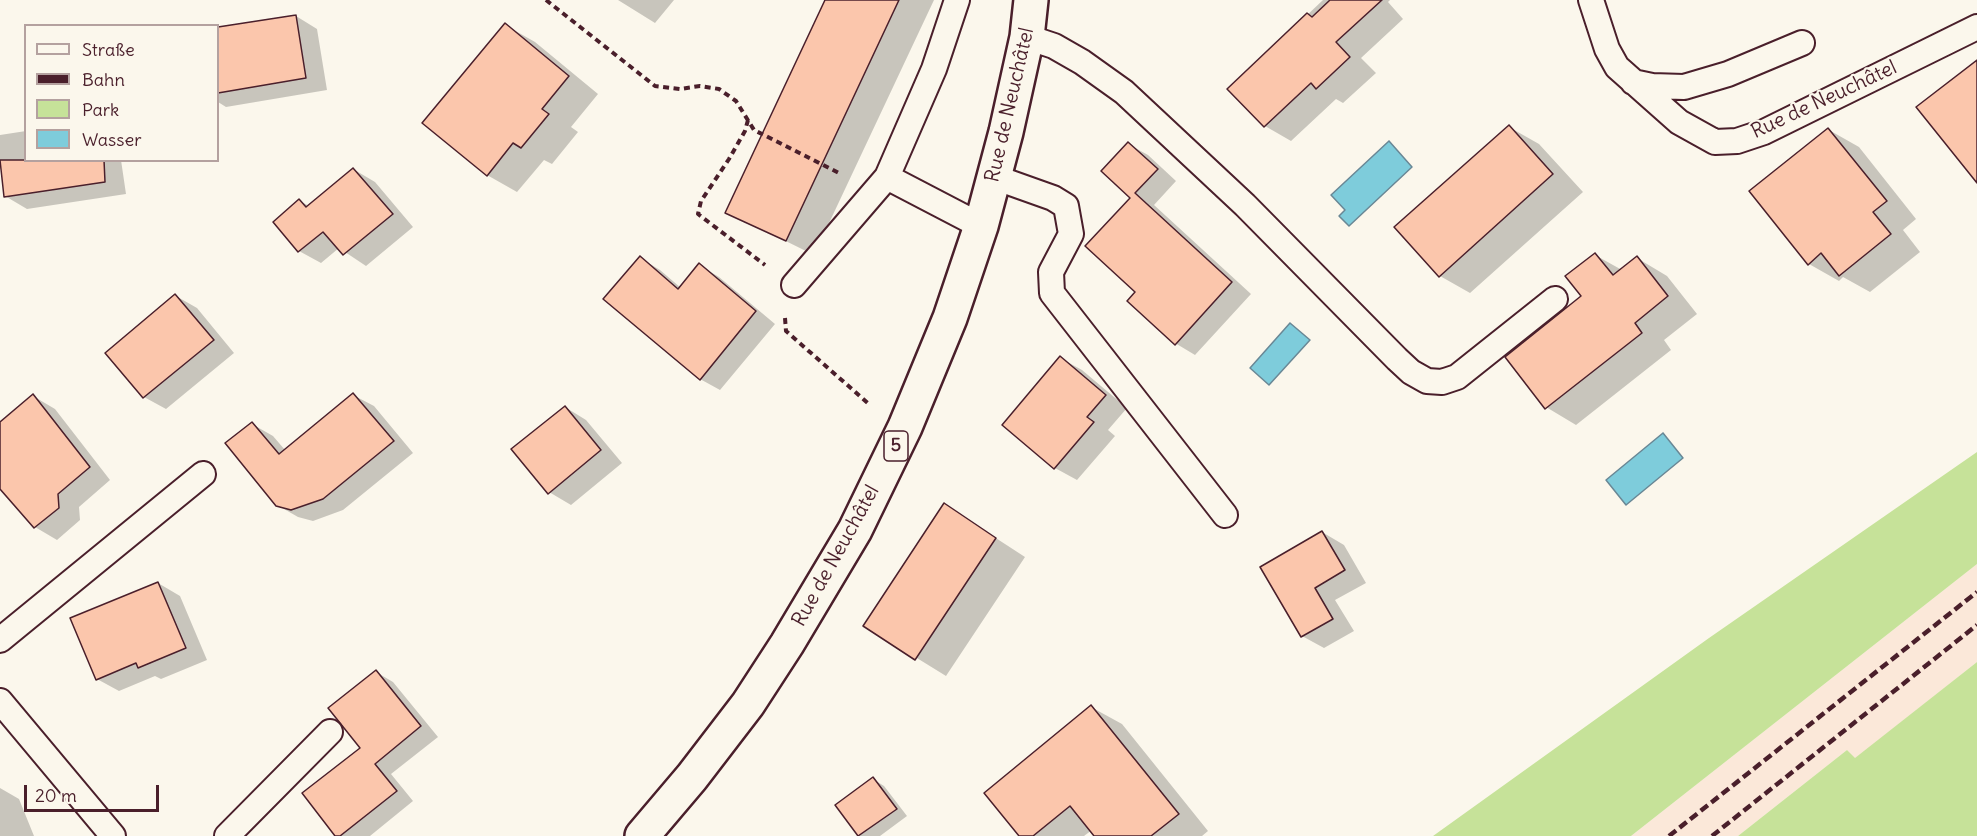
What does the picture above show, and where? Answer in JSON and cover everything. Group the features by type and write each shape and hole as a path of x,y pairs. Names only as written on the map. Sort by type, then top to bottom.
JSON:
{"main road":[{"name":"Rue de Neuchâtel","path":"642,836 692,777 748,704 787,644 855,530 914,407 950,318 981,226 1027,37 1031,0"}],"lane":[{"path":"794,285 881,184 934,69 948,35 957,0"},
{"name":"Rue de Neuchâtel","path":"1591,0 1607,50 1617,67 1678,123 1697,135 1715,142 1737,141 1764,132 1977,27"},
{"path":"1027,37 1054,46 1082,62 1124,92 1245,205 1397,359 1411,372 1427,381 1442,382 1457,377 1555,299"},
{"path":"1633,82 1652,86 1684,87 1728,74 1802,43"},
{"path":"994,177 1053,198 1066,206 1071,234 1051,272 1052,293 1225,516"},
{"path":"881,184 981,226"},
{"path":"0,640 203,474"},
{"path":"0,701 113,836"},
{"path":"227,836 330,732"}],"path":[{"path":"546,0 655,86 680,89 700,86 719,89 736,101 754,130 881,184"}],"shaded area":[{"path":"1977,564 1977,662 1855,759 1847,750 1738,836 1631,836"}],"green space":[{"path":"1977,452 1977,564 1631,836 1433,836 1709,638"},
{"path":"1977,662 1977,836 1738,836 1847,750 1855,758"}],"water":[{"path":"1389,141 1412,167 1349,226 1339,216 1345,210 1331,195"},
{"path":"1290,323 1310,340 1269,385 1250,368"},
{"path":"1663,433 1683,458 1626,505 1606,480"}],"building":[{"path":"825,0 899,0 786,241 725,213"},
{"path":"1330,0 1382,0 1336,42 1350,57 1316,89 1311,83 1264,127 1227,89 1307,13 1312,17"},
{"path":"296,15 306,78 219,93 219,27"},
{"path":"505,23 569,76 542,109 549,114 521,148 513,143 487,176 422,123"},
{"path":"1977,60 1977,183 1916,107"},
{"path":"1509,125 1553,174 1439,277 1394,227"},
{"path":"1828,128 1887,201 1873,212 1891,234 1839,276 1821,253 1808,265 1749,191"},
{"path":"1128,142 1158,169 1135,193 1232,282 1175,345 1127,301 1135,292 1085,246 1130,198 1101,171"},
{"path":"0,160 104,162 105,182 4,197"},
{"path":"353,168 393,214 343,255 323,232 298,252 273,222 299,199 306,207"},
{"path":"1595,253 1613,275 1637,256 1668,296 1635,323 1642,333 1545,409 1505,357 1581,296 1565,276"},
{"path":"640,256 678,289 699,263 756,311 700,380 603,299"},
{"path":"175,294 214,340 143,398 105,353"},
{"path":"1060,356 1106,395 1087,417 1094,422 1054,469 1002,425"},
{"path":"353,393 394,441 323,499 291,510 276,506 225,443 252,422 279,454"},
{"path":"33,394 90,467 58,494 59,508 34,528 0,489 0,422"},
{"path":"565,406 601,450 548,494 511,449"},
{"path":"944,503 996,538 915,660 863,626"},
{"path":"1322,531 1345,570 1315,588 1333,619 1301,637 1260,567"},
{"path":"158,582 186,648 138,668 136,663 96,680 70,618"},
{"path":"376,670 421,726 375,764 397,791 340,836 335,836 302,793 360,748 328,708"},
{"path":"1091,705 1179,814 1151,836 1094,836 1070,806 1033,836 1019,836 984,793"},
{"path":"873,777 897,809 858,836 835,805"}],"railway":[{"path":"1669,836 1977,592"},
{"path":"1712,836 1977,625"}]}
